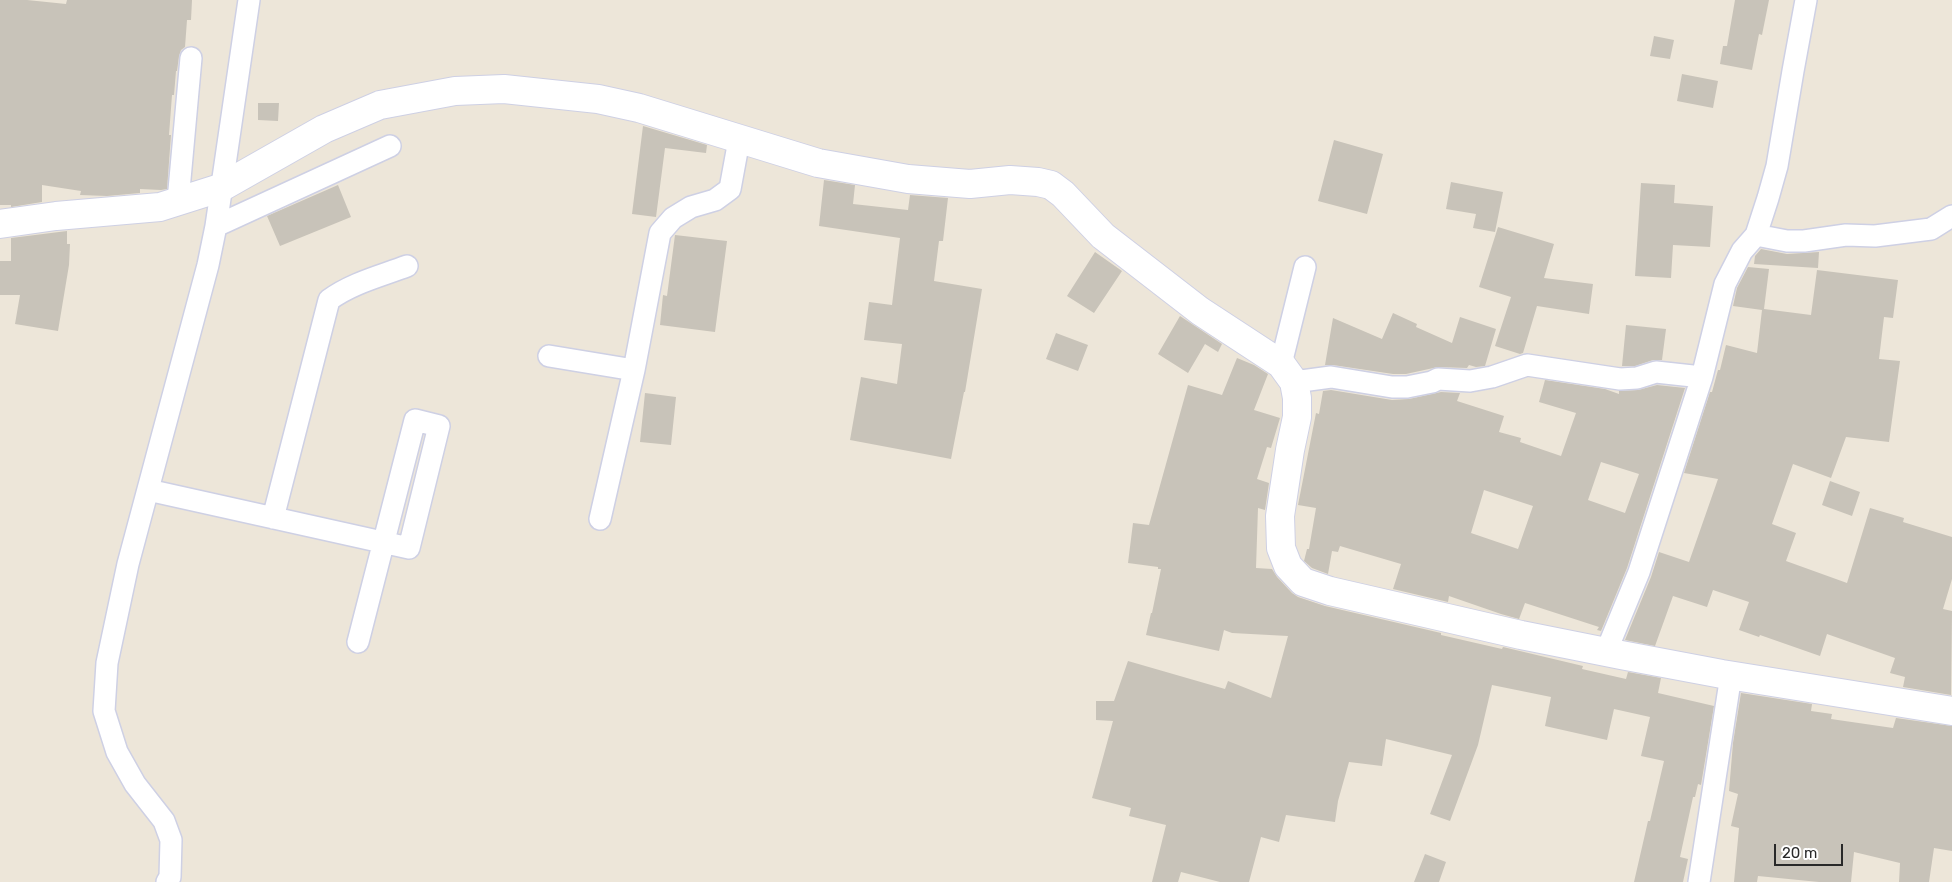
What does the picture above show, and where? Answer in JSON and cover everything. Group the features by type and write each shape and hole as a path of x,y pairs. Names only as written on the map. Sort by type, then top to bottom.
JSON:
{"street":[{"path":"167,882 170,878 171,840 164,821 135,784 117,752 104,711 107,664 128,564 208,266 216,226 220,188 250,0"},
{"path":"1606,652 1639,572 1702,377 1726,284 1742,251 1756,235 1777,166 1792,71 1806,0"},
{"path":"178,201 192,58"},
{"path":"0,224 56,216 160,207 220,188 324,129 380,105 455,91 504,89 598,99 639,108 818,163 908,179 970,184 1010,180 1051,185 1063,194 1102,236 1151,275 1288,373 1392,386 1432,382 1438,378 1477,380 1527,365 1620,379 1638,378 1656,372 1702,377"},
{"path":"600,518 634,370 660,233 679,214 691,207 715,200 730,189 739,140"},
{"path":"216,226 390,146"},
{"path":"1756,235 1787,241 1804,241 1846,235 1880,235 1931,230 1952,216"},
{"path":"273,518 329,300 340,292 407,266"},
{"path":"1305,267 1288,373 1297,398 1297,417 1280,516 1281,548 1288,566 1303,582 1330,591 1522,635 1606,652 1952,712"},
{"path":"549,356 634,370"},
{"path":"148,490 273,518 382,542 409,548 439,426 415,420 382,542 358,642"},
{"path":"1699,882 1731,675"}],"building":[{"path":"0,0 27,0 66,4 67,0 192,0 191,20 187,20 185,47 181,50 179,56 174,95 172,95 167,189 140,189 140,193 107,196 80,195 81,191 42,185 42,202 11,207 11,205 0,205"},
{"path":"1735,0 1769,0 1762,35 1759,34 1752,70 1720,64 1723,46 1727,46"},
{"path":"1654,36 1674,40 1670,59 1650,56"},
{"path":"1682,74 1718,81 1713,108 1677,101"},
{"path":"258,103 279,103 278,121 258,120"},
{"path":"643,126 707,145 706,153 665,148 656,217 632,214"},
{"path":"1334,140 1383,154 1367,214 1318,201"},
{"path":"824,180 855,185 853,204 908,210 910,195 948,198 943,241 939,241 934,281 982,289 965,392 951,459 850,440 861,377 897,384 902,344 864,340 869,302 892,305 900,238 819,226"},
{"path":"1451,182 1503,192 1495,232 1473,228 1476,214 1446,209"},
{"path":"1641,183 1675,185 1674,203 1713,206 1710,247 1673,245 1671,278 1635,276"},
{"path":"338,185 351,217 280,246 267,216"},
{"path":"1498,227 1554,244 1544,278 1593,284 1589,314 1537,306 1523,353 1520,354 1495,346 1511,297 1479,287"},
{"path":"67,231 67,244 70,244 69,265 58,331 15,324 20,295 0,295 0,261 11,261 11,238"},
{"path":"675,235 727,241 715,332 660,325 663,295 667,296"},
{"path":"1761,249 1787,254 1819,252 1818,268 1754,264 1755,256"},
{"path":"1095,252 1122,271 1094,313 1067,296"},
{"path":"1748,267 1769,269 1764,309 1811,315 1817,270 1898,280 1893,318 1884,317 1879,359 1900,361 1889,442 1846,437 1831,478 1793,464 1772,524 1796,533 1786,561 1847,583 1870,508 1904,518 1903,522 1952,537 1952,579 1943,609 1952,611 1951,695 1903,687 1905,677 1890,673 1895,658 1827,634 1820,656 1760,635 1759,637 1739,630 1749,602 1713,590 1707,607 1673,596 1655,646 1625,640 1651,577 1659,552 1689,562 1718,479 1684,473 1710,392 1712,392 1718,370 1720,370 1726,345 1757,353 1762,310 1733,306 1737,288"},
{"path":"1393,313 1417,324 1416,327 1452,343 1460,317 1496,329 1485,366 1476,367 1469,365 1467,368 1438,367 1406,374 1393,374 1325,365 1333,318 1382,339"},
{"path":"1180,316 1222,344 1218,352 1205,344 1188,373 1158,354"},
{"path":"1626,325 1666,329 1662,360 1653,360 1635,366 1622,366"},
{"path":"1056,333 1088,345 1078,371 1046,359"},
{"path":"1237,358 1254,365 1268,374 1254,410 1280,418 1271,448 1267,447 1257,479 1269,483 1265,510 1258,508 1256,568 1272,569 1292,593 1298,597 1325,606 1441,633 1441,635 1583,666 1582,669 1626,679 1628,672 1661,678 1658,693 1714,706 1701,785 1698,784 1695,797 1693,797 1680,857 1688,859 1683,882 1634,882 1664,761 1641,756 1650,717 1614,709 1607,740 1545,726 1551,697 1492,685 1478,745 1450,821 1430,814 1452,755 1386,739 1382,766 1349,762 1338,801 1335,822 1286,815 1279,842 1261,837 1249,882 1220,882 1181,872 1178,882 1152,882 1166,825 1129,816 1131,808 1092,798 1113,721 1096,720 1096,701 1114,701 1128,661 1225,689 1228,681 1271,698 1288,636 1232,633 1224,630 1219,651 1146,635 1161,569 1128,563 1133,523 1149,525 1188,385 1222,395"},
{"path":"1545,380 1605,389 1619,394 1619,391 1638,390 1657,385 1685,388 1627,568 1601,631 1597,630 1599,627 1525,603 1519,619 1449,596 1448,602 1393,589 1401,564 1340,546 1338,552 1332,551 1328,574 1312,568 1304,561 1307,549 1309,549 1316,508 1298,505 1316,413 1319,414 1323,391 1331,390 1392,400 1409,399 1441,392 1460,393 1457,401 1504,416 1499,432 1521,438 1520,442 1561,456 1576,413 1539,402","holes":["1601,462 1639,474 1625,513 1588,500","1484,490 1533,506 1518,549 1471,533"]},
{"path":"645,393 676,397 671,445 640,442"},
{"path":"1830,481 1860,492 1852,516 1822,505"},
{"path":"1741,693 1812,704 1811,711 1832,714 1831,719 1893,728 1896,718 1952,726 1952,851 1934,848 1929,882 1899,882 1900,863 1854,852 1851,882 1819,882 1758,876 1757,882 1734,882 1739,828 1731,826 1738,794 1729,791 1733,743"},
{"path":"1425,854 1446,862 1439,882 1414,882"}]}
